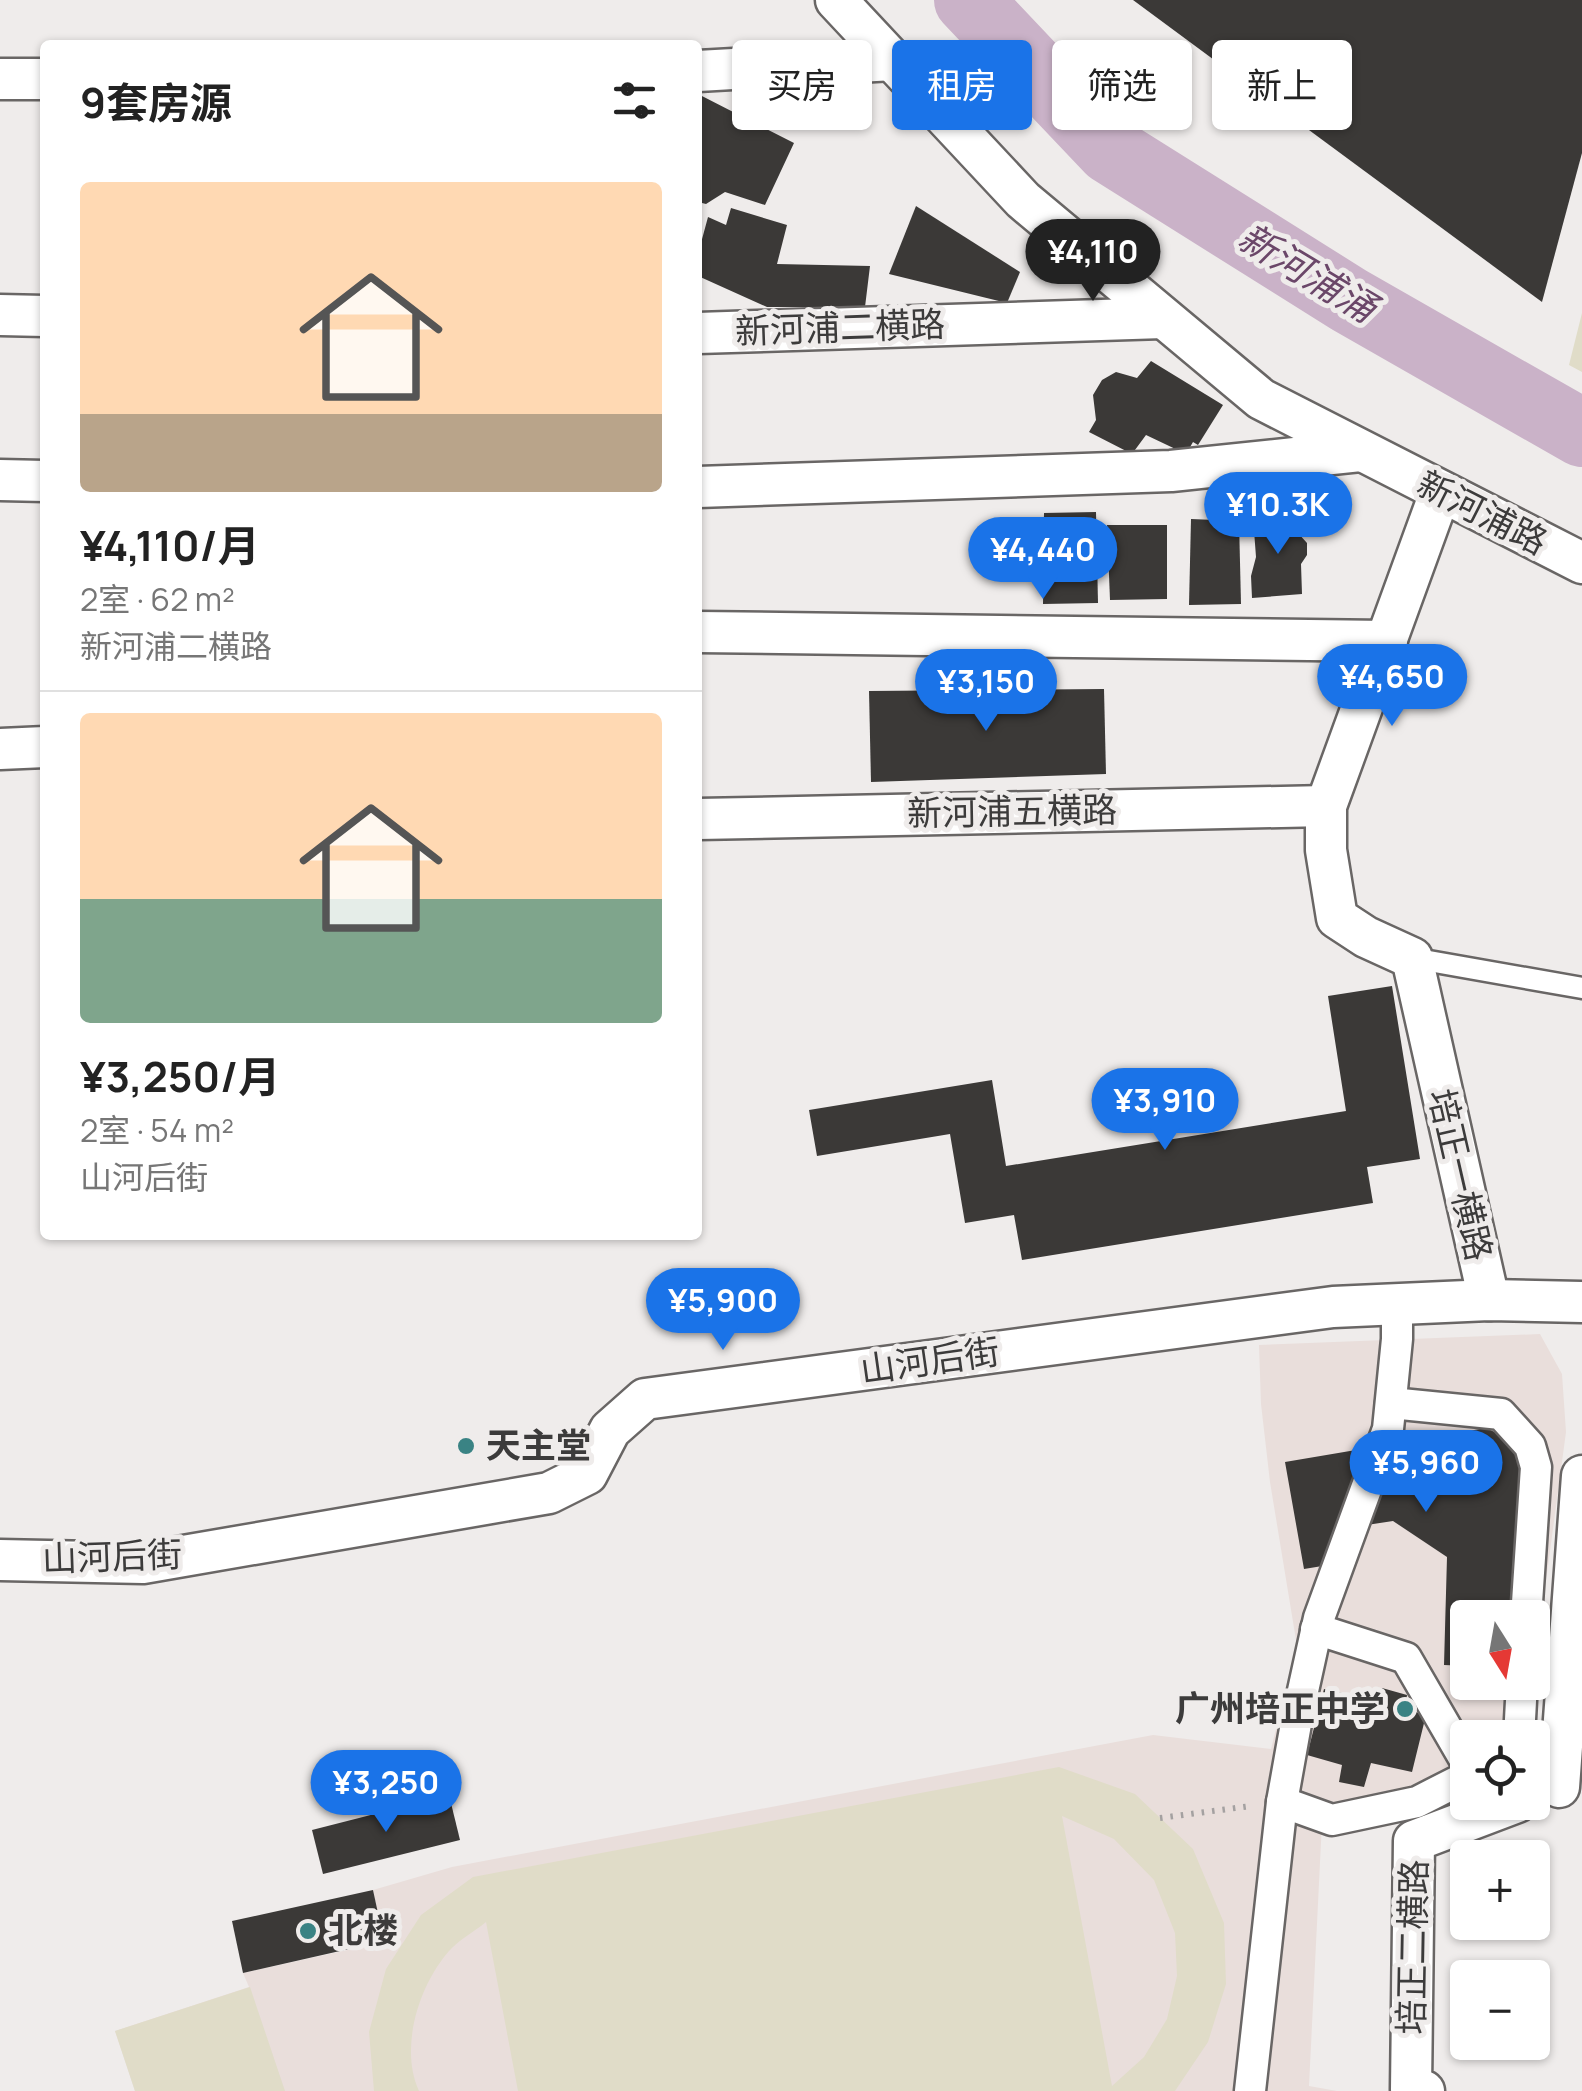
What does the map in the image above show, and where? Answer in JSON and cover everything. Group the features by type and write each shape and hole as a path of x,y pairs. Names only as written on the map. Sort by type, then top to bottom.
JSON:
{"street":[{"name":"新河浦路","path":"836,0 892,60"},
{"path":"702,70 892,60"},
{"path":"0,80 40,79"},
{"name":"新河浦路","path":"958,130 1024,200 1261,399 1582,563"},
{"path":"0,315 40,316"},
{"name":"新河浦二横路","path":"702,333 1163,318"},
{"path":"702,487 1171,471 1360,450"},
{"path":"0,480 40,480"},
{"path":"1412,958 1366,938 1337,918 1326,850 1326,806 1440,493"},
{"path":"702,632 1387,641"},
{"path":"0,749 40,747"},
{"name":"新河浦五横路","path":"702,818 1326,806"},
{"name":"培正一横路","path":"1412,958 1488,1300 1582,1302"},
{"name":"山河后街","path":"0,1560 144,1562 549,1493 587,1474 610,1430 646,1399 1333,1307 1488,1300"},
{"path":"1250,2091 1282,1802 1316,1629 1388,1430 1396,1302"},
{"path":"1391,1404 1501,1414 1530,1446 1536,1468 1527,1600"},
{"path":"1558,1791 1582,1476"},
{"path":"1316,1629 1406,1658 1450,1735"},
{"path":"1282,1802 1332,1820 1417,1802 1450,1785"},
{"name":"培正二横路","path":"1424,2091 1410,2089 1414,1840 1468,1820"}],"lane":[{"path":"1412,958 1582,988"}],"path":[{"path":"1160,1818 1282,1802"}],"shaded area":[{"path":"1582,313 1582,372 1569,365"},
{"name":"广州培正中学","path":"1540,1334 1562,1374 1566,1432 1543,1600 1450,1600 1450,1700 1530,1700 1527,1720 1450,1720 1450,1811 1427,1823 1322,1822 1309,2086 1337,2091 135,2091 115,2031 249,1987 243,1973 384,1942 373,1890 452,1867 1153,1735 1271,1749 1297,1646 1261,1404 1259,1345"},
{"path":"1059,1767 1135,1794 1193,1849 1224,1923 1226,1984 1208,2042 1175,2091 518,2091 486,1922 449,1951 421,1999 411,2056 419,2091 374,2091 369,2032 386,1969 421,1915 473,1877","holes":["1062,1816 1114,1839 1154,1880 1175,1933 1177,1976 1167,2019 1144,2057 1112,2086"]},
{"path":"250,1987 285,2091 135,2091 115,2031"}],"building":[{"path":"1133,0 1582,0 1582,153 1542,302 1309,130 1352,130 1352,40 1212,40 1212,58"},
{"path":"702,96 732,111 732,130 769,130 794,143 765,205 725,192 702,203"},
{"path":"916,206 1020,272 1007,303 889,274"},
{"path":"731,208 787,225 777,264 870,266 865,307 767,307 702,278 702,239 708,217 726,225"},
{"path":"1151,361 1223,405 1198,445 1193,442 1186,454 1146,435 1132,454 1089,432 1096,420 1093,395 1102,380 1116,372 1137,378"},
{"path":"1096,512 1098,603 1043,604 1044,513"},
{"path":"1253,517 1299,518 1298,533 1307,543 1307,555 1301,564 1302,594 1252,598 1251,576 1256,557"},
{"path":"1191,519 1239,521 1241,604 1189,605"},
{"path":"1107,525 1167,525 1167,599 1110,600"},
{"path":"1104,689 1106,774 871,782 869,691"},
{"path":"1392,986 1420,1159 1367,1167 1373,1203 1022,1260 1014,1215 965,1223 950,1134 817,1156 809,1110 992,1080 1006,1166 1346,1111 1328,996"},
{"path":"1486,1428 1516,1442 1528,1463 1517,1600 1450,1600 1450,1665 1444,1665 1447,1557 1393,1521 1347,1528 1353,1561 1304,1569 1285,1462"},
{"path":"1382,1688 1407,1695 1405,1709 1426,1715 1412,1772 1371,1763 1364,1787 1339,1782 1342,1765 1307,1755 1324,1689 1374,1700"},
{"path":"449,1795 460,1840 323,1874 312,1830"},
{"name":"北楼","path":"373,1890 384,1941 243,1973 232,1921"}],"waterway":[{"name":"新河浦涌","path":"968,0 1110,150 1349,300 1582,433"}],"place":[{"name":"天主堂","path":"466,1446"},
{"name":"广州培正中学","path":"1405,1709"},
{"name":"北楼","path":"308,1931"}]}
